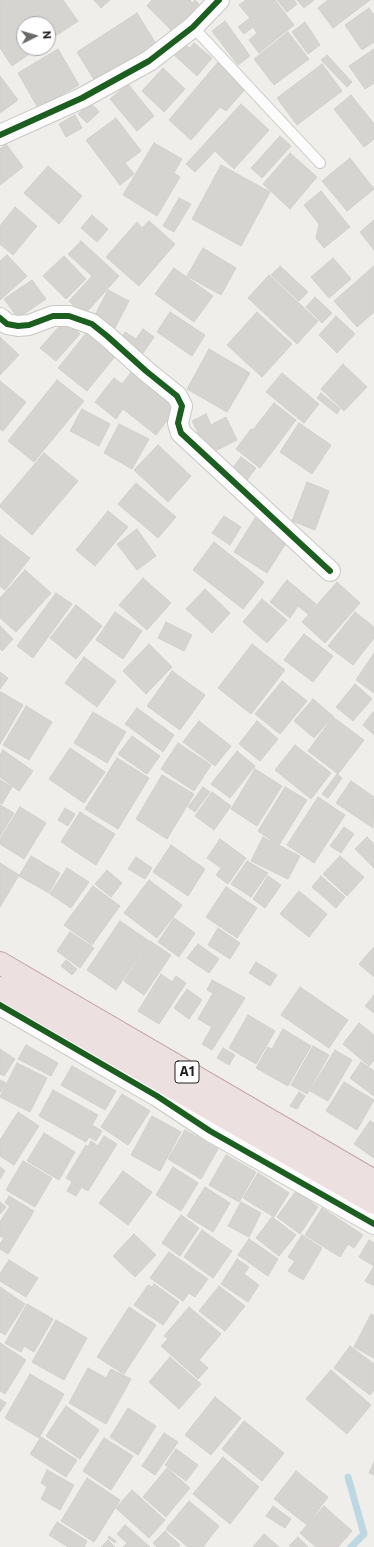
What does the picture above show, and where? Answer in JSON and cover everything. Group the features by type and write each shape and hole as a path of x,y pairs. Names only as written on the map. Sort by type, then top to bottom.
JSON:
{"highway":[{"name":"A1","path":"0,963 374,1182"},
{"name":"A1","path":"0,988 374,1204"}],"street":[{"path":"0,135 82,98 149,62 193,27 219,0"},
{"path":"0,318 7,324 18,326 29,325 53,316 68,316 92,324 108,336 146,371 177,396 182,406 178,423 181,433 330,571"},
{"path":"0,1005 157,1096 210,1131 374,1224"}],"lane":[{"path":"193,27 320,163"}],"building":[{"path":"0,0 63,0 78,21 56,36 56,16 16,16 16,56 26,56 12,66 0,48"},
{"path":"94,0 110,0 101,8"},
{"path":"152,0 190,0 192,3 195,0 201,6 174,33 147,6"},
{"path":"246,0 275,0 294,25 259,53 249,40 257,33 253,27 244,34 238,27 250,18 239,5"},
{"path":"277,0 294,0 297,4 287,12"},
{"path":"297,0 314,0 304,8"},
{"path":"328,0 370,0 333,28 318,8"},
{"path":"369,8 374,15 374,42 362,50 345,25"},
{"path":"137,13 158,47 98,86 77,52"},
{"path":"225,21 250,56 238,65 212,31"},
{"path":"305,22 320,45 308,54 292,32"},
{"path":"288,32 309,59 274,85 254,59"},
{"path":"183,43 190,48 194,43 212,58 197,76 173,54"},
{"path":"58,49 79,85 38,108 18,73 46,56 56,56 56,50"},
{"path":"374,49 374,83 365,89 349,66"},
{"path":"327,55 352,82 347,87 321,60"},
{"path":"219,61 248,86 226,111 220,107 191,140 169,120"},
{"path":"322,64 342,91 297,125 277,98"},
{"path":"163,68 185,89 164,112 142,91"},
{"path":"0,76 18,100 0,113"},
{"path":"128,84 154,116 137,131 110,99"},
{"path":"351,95 374,124 374,139 364,147 334,109"},
{"path":"91,103 99,112 87,123 78,114"},
{"path":"241,104 269,130 234,169 215,151 195,172 186,164"},
{"path":"75,115 82,128 66,137 59,124"},
{"path":"116,118 141,151 125,163 134,174 120,185 86,140"},
{"path":"280,136 291,146 262,178 251,168"},
{"path":"154,143 182,159 174,173 180,177 157,216 123,195"},
{"path":"6,144 23,167 0,185 0,149"},
{"path":"290,153 317,177 290,209 263,184"},
{"path":"350,158 374,189 347,211 322,181"},
{"path":"221,165 270,192 241,246 192,219"},
{"path":"48,166 82,196 59,224 24,193"},
{"path":"321,191 350,227 324,248 316,238 319,224 304,205"},
{"path":"179,198 191,204 174,232 163,226"},
{"path":"15,207 37,226 13,255 0,244 0,226"},
{"path":"92,215 108,229 97,242 81,228"},
{"path":"374,220 374,250 360,232"},
{"path":"149,221 175,244 139,286 106,257 137,222 142,228"},
{"path":"81,241 119,276 84,315 69,301 92,276 68,254"},
{"path":"203,248 236,268 221,295 187,276"},
{"path":"7,255 27,276 0,300 0,261"},
{"path":"64,256 86,279 66,299 43,276"},
{"path":"333,258 351,279 329,298 311,277"},
{"path":"280,266 308,292 299,301 271,275"},
{"path":"374,266 374,312 357,327 334,301"},
{"path":"174,268 213,296 194,322 155,294"},
{"path":"269,275 318,321 297,344 248,298"},
{"path":"32,280 46,299 18,318 4,299"},
{"path":"108,290 129,301 115,328 94,317"},
{"path":"315,297 332,313 322,323 306,307"},
{"path":"170,312 205,335 192,356 157,332"},
{"path":"257,312 292,344 262,377 227,345"},
{"path":"336,316 355,334 337,353 319,335"},
{"path":"65,320 80,334 56,361 40,348"},
{"path":"143,329 154,337 141,356 119,341 125,332 136,339"},
{"path":"88,331 117,354 87,391 58,368"},
{"path":"0,337 19,355 0,375"},
{"path":"209,349 250,373 227,412 187,389"},
{"path":"343,364 367,387 344,411 321,389"},
{"path":"133,370 178,406 156,435 123,409 116,419 95,402 114,378 122,384"},
{"path":"282,373 319,404 304,423 266,392"},
{"path":"57,380 84,401 34,462 8,441"},
{"path":"0,381 26,402 3,431 0,429"},
{"path":"321,393 340,409 337,414 317,398"},
{"path":"274,403 296,420 260,468 236,449"},
{"path":"82,409 110,424 99,446 70,431"},
{"path":"206,414 211,425 226,417 237,440 209,454 192,421"},
{"path":"299,423 331,445 312,474 280,452"},
{"path":"119,424 149,439 132,469 104,453"},
{"path":"158,445 191,476 168,502 134,470"},
{"path":"44,453 78,481 32,535 0,507 0,505"},
{"path":"241,457 256,468 247,480 232,469"},
{"path":"307,482 329,491 315,530 292,521"},
{"path":"136,483 176,517 158,538 118,504"},
{"path":"108,511 128,527 95,566 76,550"},
{"path":"224,516 241,527 230,545 212,533"},
{"path":"255,518 288,540 267,573 234,552"},
{"path":"137,529 156,556 137,570 117,544"},
{"path":"0,535 30,558 5,590 0,586"},
{"path":"214,542 264,582 243,609 193,570"},
{"path":"25,570 51,593 16,632 0,618 0,598"},
{"path":"143,578 171,603 147,630 119,605"},
{"path":"287,580 316,604 308,614 298,606 290,618 270,602"},
{"path":"337,582 360,603 325,643 302,622"},
{"path":"205,589 230,613 212,633 186,609"},
{"path":"56,593 72,604 33,658 17,646"},
{"path":"262,599 287,620 267,643 243,622"},
{"path":"76,605 102,626 76,659 50,638"},
{"path":"115,612 142,631 123,659 96,640"},
{"path":"355,612 374,627 374,638 353,665 328,646"},
{"path":"166,622 192,635 184,651 158,638"},
{"path":"0,626 13,639 2,651 0,649"},
{"path":"304,634 333,656 313,682 284,660"},
{"path":"149,644 172,667 146,694 123,671"},
{"path":"252,644 285,670 251,714 218,688"},
{"path":"374,653 374,693 356,680"},
{"path":"84,657 116,681 97,707 65,683"},
{"path":"172,671 205,695 180,730 147,706"},
{"path":"0,672 8,678 0,689"},
{"path":"282,681 307,701 280,734 255,714"},
{"path":"355,684 372,699 353,721 336,707"},
{"path":"1,692 23,705 0,744 0,695"},
{"path":"313,699 333,716 314,738 294,721"},
{"path":"26,706 52,722 29,760 3,745"},
{"path":"137,708 174,735 163,752 125,724"},
{"path":"93,712 126,732 107,763 74,743"},
{"path":"373,712 374,713 374,735 363,725"},
{"path":"333,717 364,740 338,774 308,751"},
{"path":"199,721 231,746 215,766 183,742"},
{"path":"257,721 278,739 260,761 239,744"},
{"path":"132,736 160,756 147,774 118,754"},
{"path":"178,743 211,765 194,791 161,769"},
{"path":"295,745 331,773 311,799 275,770"},
{"path":"70,748 105,772 84,803 49,779"},
{"path":"3,750 33,771 19,791 0,777 0,755"},
{"path":"237,751 255,766 230,798 211,784"},
{"path":"117,758 149,778 118,829 85,809"},
{"path":"255,769 282,786 257,826 231,809"},
{"path":"337,774 342,778 328,798 322,794"},
{"path":"162,775 194,794 167,839 136,819"},
{"path":"0,780 12,787 2,804 0,803"},
{"path":"351,781 374,797 373,828 336,803"},
{"path":"203,787 210,792 195,812 188,807"},
{"path":"285,787 307,800 279,845 258,831"},
{"path":"212,792 231,806 214,830 195,816"},
{"path":"318,797 345,815 314,863 287,845"},
{"path":"0,805 14,813 0,836"},
{"path":"20,807 46,823 24,859 0,844 0,839"},
{"path":"65,808 75,814 68,826 58,820"},
{"path":"80,812 115,834 96,865 61,842"},
{"path":"344,827 354,834 341,853 330,846"},
{"path":"263,837 300,856 288,879 251,861"},
{"path":"367,837 374,844 374,868 355,849"},
{"path":"220,839 246,858 228,884 216,875 221,868 207,858"},
{"path":"171,845 205,869 188,896 153,872"},
{"path":"31,856 60,873 49,893 19,876"},
{"path":"340,856 364,877 347,896 323,874"},
{"path":"136,857 152,868 145,879 128,869"},
{"path":"247,861 268,873 251,897 231,884"},
{"path":"0,863 19,875 0,907"},
{"path":"67,868 89,882 71,908 50,894"},
{"path":"107,870 122,883 111,897 95,884"},
{"path":"268,876 281,885 265,908 253,899"},
{"path":"321,876 345,897 336,908 312,887"},
{"path":"149,880 182,905 157,938 124,913"},
{"path":"93,886 120,906 92,945 64,925"},
{"path":"226,887 257,908 237,938 206,917"},
{"path":"299,891 327,914 309,937 280,914"},
{"path":"174,918 195,933 179,957 158,942"},
{"path":"120,921 149,941 116,990 87,970"},
{"path":"218,928 240,943 230,959 208,945"},
{"path":"70,932 94,948 80,968 57,951"},
{"path":"150,941 171,955 144,995 124,981"},
{"path":"198,944 219,959 209,973 187,958"},
{"path":"374,947 374,977 359,964"},
{"path":"66,960 77,969 72,975 61,966"},
{"path":"256,962 277,975 270,986 249,973"},
{"path":"161,974 172,982 176,976 186,983 159,1024 138,1011"},
{"path":"212,980 245,998 212,1050 202,1044 212,1027 198,1019 213,993 207,990"},
{"path":"300,987 348,1020 329,1048 281,1015"},
{"path":"187,989 202,1000 189,1019 174,1008"},
{"path":"374,995 374,1013 365,1006"},
{"path":"248,1015 275,1031 256,1064 229,1048"},
{"path":"359,1023 374,1035 374,1060 369,1066 343,1044"},
{"path":"283,1029 311,1046 288,1086 256,1068 268,1047 272,1049"},
{"path":"26,1045 58,1063 51,1076 18,1059"},
{"path":"313,1046 329,1055 307,1094 291,1085"},
{"path":"223,1048 235,1055 229,1065 217,1058"},
{"path":"0,1049 15,1059 4,1076 0,1074"},
{"path":"335,1050 352,1060 328,1101 310,1091"},
{"path":"361,1062 374,1071 374,1096 350,1078"},
{"path":"17,1063 47,1078 30,1112 0,1097"},
{"path":"72,1066 116,1091 105,1110 61,1085"},
{"path":"0,1080 6,1083 0,1093"},
{"path":"344,1082 374,1100 357,1130 326,1111"},
{"path":"53,1090 98,1115 92,1125 102,1131 96,1141 89,1137 86,1142 39,1116"},
{"path":"299,1092 305,1096 297,1109 290,1106"},
{"path":"122,1094 150,1111 128,1145 101,1127"},
{"path":"18,1112 39,1126 14,1165 0,1156 0,1140"},
{"path":"152,1116 181,1132 160,1171 131,1155"},
{"path":"370,1121 374,1123 374,1158 354,1144"},
{"path":"185,1130 218,1149 201,1179 168,1159"},
{"path":"44,1133 75,1152 59,1180 27,1161"},
{"path":"104,1136 117,1144 88,1191 66,1178 86,1145 88,1147 91,1141 98,1146"},
{"path":"226,1155 256,1172 239,1202 209,1185"},
{"path":"23,1161 52,1178 35,1207 6,1190"},
{"path":"0,1167 5,1171 0,1179"},
{"path":"173,1167 198,1183 181,1211 156,1195"},
{"path":"123,1171 152,1192 128,1225 99,1203"},
{"path":"258,1173 289,1193 274,1217 243,1198"},
{"path":"72,1182 81,1188 76,1196 67,1191"},
{"path":"205,1187 230,1203 213,1232 187,1216"},
{"path":"296,1191 318,1207 300,1234 277,1217"},
{"path":"9,1196 34,1211 8,1254 0,1249 0,1244 4,1238 0,1236 0,1222 10,1206 5,1203"},
{"path":"0,1202 6,1207 0,1214"},
{"path":"241,1202 261,1213 249,1237 228,1226"},
{"path":"322,1208 363,1235 354,1248 348,1244 340,1257 305,1235"},
{"path":"181,1215 199,1228 180,1256 162,1243"},
{"path":"272,1217 296,1235 279,1256 256,1238"},
{"path":"202,1230 232,1251 213,1278 184,1257"},
{"path":"134,1234 156,1255 135,1277 113,1256"},
{"path":"302,1235 322,1248 303,1280 288,1271 295,1261 288,1257"},
{"path":"249,1239 278,1259 268,1276 238,1255"},
{"path":"369,1240 374,1243 374,1266 359,1257"},
{"path":"169,1252 208,1279 195,1297 189,1293 183,1301 150,1278"},
{"path":"237,1259 249,1267 244,1274 259,1285 248,1302 221,1284"},
{"path":"9,1260 38,1278 26,1297 0,1281 0,1274"},
{"path":"374,1266 374,1286 365,1281"},
{"path":"154,1284 179,1302 163,1325 134,1305 148,1285 152,1287"},
{"path":"219,1286 245,1306 225,1331 199,1311"},
{"path":"0,1287 25,1304 5,1335 0,1332"},
{"path":"27,1304 53,1319 34,1352 24,1346 21,1352 5,1343"},
{"path":"129,1307 156,1325 124,1374 97,1357"},
{"path":"189,1307 221,1334 199,1360 208,1368 198,1379 161,1346 168,1339 164,1336"},
{"path":"371,1314 374,1316 374,1358 354,1347"},
{"path":"56,1320 87,1338 64,1380 32,1362"},
{"path":"0,1343 26,1360 5,1394 0,1391"},
{"path":"350,1346 374,1364 374,1390 370,1395 334,1368"},
{"path":"170,1357 201,1384 179,1409 149,1382"},
{"path":"88,1368 106,1378 111,1369 131,1379 106,1424 69,1403"},
{"path":"331,1370 371,1405 347,1434 306,1399"},
{"path":"30,1374 64,1394 39,1438 5,1418"},
{"path":"215,1397 241,1418 211,1455 185,1435"},
{"path":"0,1399 6,1403 0,1412"},
{"path":"66,1406 99,1430 80,1459 46,1436"},
{"path":"128,1408 156,1426 138,1455 110,1437"},
{"path":"244,1421 284,1453 262,1481 222,1449"},
{"path":"164,1433 178,1442 155,1475 142,1466"},
{"path":"41,1437 77,1460 66,1477 30,1454"},
{"path":"104,1438 133,1456 111,1490 83,1471"},
{"path":"176,1449 198,1465 186,1481 165,1465"},
{"path":"223,1457 259,1487 230,1524 193,1494"},
{"path":"374,1462 374,1475 369,1473"},
{"path":"167,1468 190,1488 166,1517 143,1497"},
{"path":"47,1470 74,1485 60,1510 41,1499 47,1487 41,1483"},
{"path":"296,1471 328,1497 307,1525 274,1499"},
{"path":"87,1478 120,1500 94,1542 61,1521"},
{"path":"132,1490 165,1520 149,1538 116,1508"},
{"path":"189,1501 219,1526 203,1547 188,1547 166,1529"},
{"path":"273,1506 291,1519 285,1528 266,1516"},
{"path":"324,1506 352,1531 338,1547 316,1547 300,1533"},
{"path":"57,1522 87,1541 84,1547 68,1547 49,1535"},
{"path":"125,1525 150,1547 123,1547 127,1543 117,1534"},
{"path":"165,1531 180,1545 178,1547 157,1547 153,1543"},
{"path":"264,1534 279,1547 253,1547"},
{"path":"109,1536 116,1541 115,1543 108,1538"},
{"path":"298,1537 308,1547 289,1546"},
{"path":"108,1540 115,1547 101,1547"}],"waterway":[{"path":"348,1477 364,1534 351,1547"}],"cycle path":[{"path":"0,135 82,98 149,61 193,27 219,0"},
{"path":"0,318 7,324 18,326 29,325 53,316 69,316 92,324 177,396 182,406 178,423 181,433 330,571"},
{"path":"0,1005 157,1096 210,1131 374,1224"}]}
